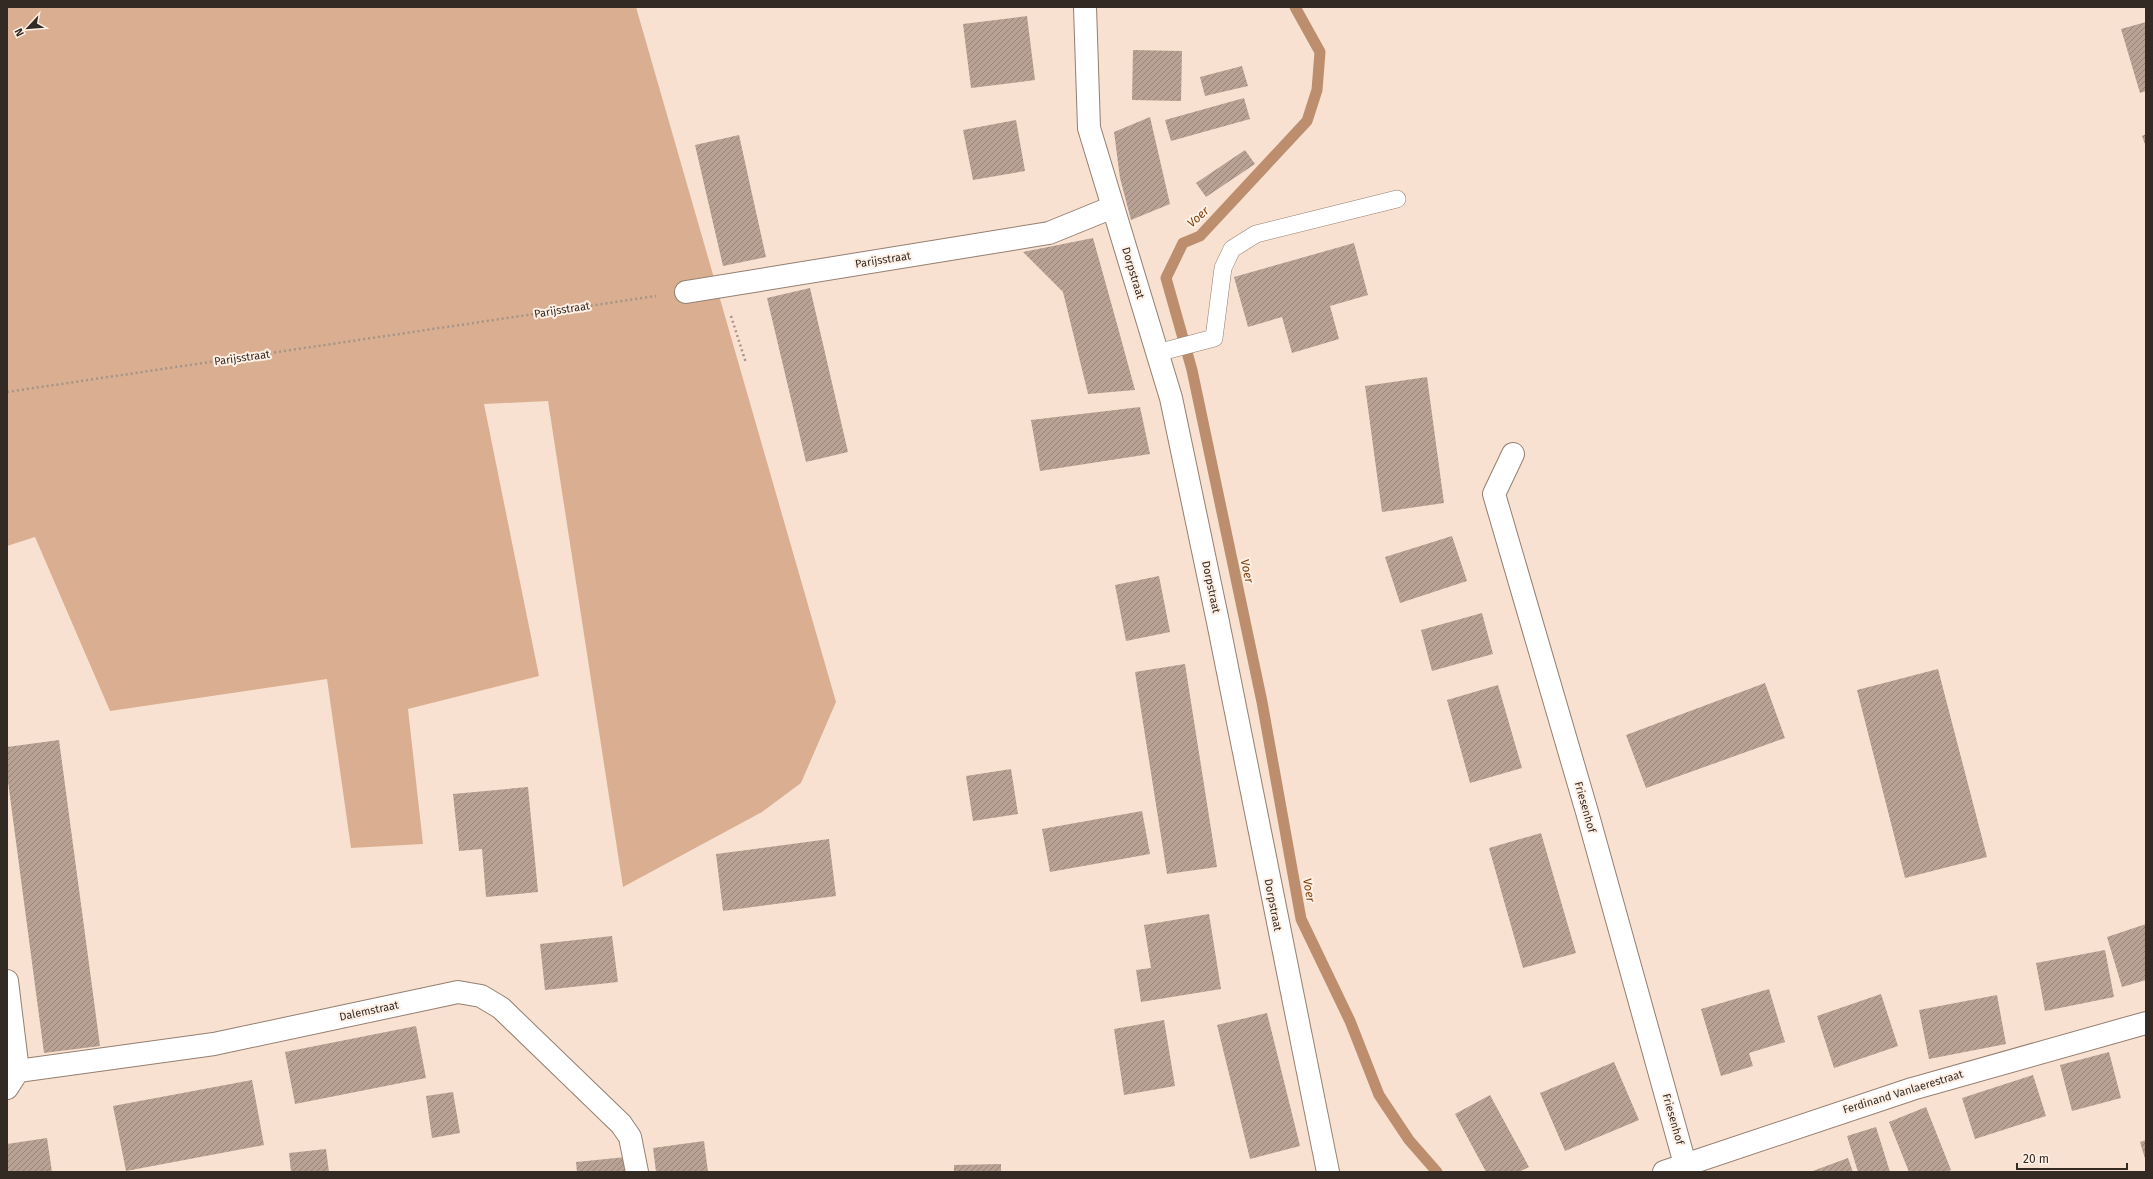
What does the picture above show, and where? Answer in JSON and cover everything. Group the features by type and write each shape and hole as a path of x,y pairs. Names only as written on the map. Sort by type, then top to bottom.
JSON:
{"street":[{"name":"Dorpstraat","path":"1085,7 1089,128 1113,207 1166,352 1171,398 1218,622 1328,1172"},
{"name":"Parijsstraat","path":"686,292 1049,233 1113,207"},
{"name":"Friesenhof","path":"1513,454 1494,494 1587,812 1685,1164"},
{"path":"7,981 12,1080"},
{"name":"Dalemstraat","path":"12,1080 214,1044 458,992 482,996 501,1008 621,1124 630,1137 637,1172"},
{"name":"Ferdinand Vanlaerestraat","path":"1664,1172 1920,1086 2146,1023"}],"lane":[{"path":"1166,352 1214,338 1223,268 1232,249 1256,234 1397,198"}],"path":[{"path":"721,286 746,363"},
{"name":"Parijsstraat","path":"7,392 686,292"}],"shaded area":[{"path":"7,7 636,7 836,702 801,783 762,812 623,887 548,401 484,404 539,676 408,709 423,844 351,848 327,679 110,711 35,537 7,546"}],"building":[{"path":"1027,16 1035,80 971,88 963,24"},
{"path":"2146,22 2146,91 2140,93 2121,29"},
{"path":"1133,50 1182,51 1181,101 1132,100"},
{"path":"1242,66 1248,86 1205,96 1200,77"},
{"path":"1244,98 1250,119 1171,141 1165,120"},
{"path":"1150,117 1170,204 1131,220 1120,178 1114,132"},
{"path":"1016,120 1025,171 973,180 963,130"},
{"path":"2146,134 2146,147 2142,136"},
{"path":"739,135 766,257 723,266 695,145"},
{"path":"1245,150 1255,164 1206,197 1196,183"},
{"path":"1093,238 1135,390 1088,394 1063,292 1023,252"},
{"path":"1354,243 1368,295 1330,306 1339,339 1292,353 1282,317 1248,327 1234,277"},
{"path":"810,288 848,452 806,462 767,298"},
{"path":"1427,377 1444,503 1382,512 1365,386"},
{"path":"1140,407 1150,454 1040,471 1031,420"},
{"path":"1452,536 1467,581 1400,603 1385,557"},
{"path":"1159,576 1170,632 1126,641 1115,585"},
{"path":"1482,613 1493,654 1432,671 1421,630"},
{"path":"1185,664 1217,867 1167,874 1135,672"},
{"path":"1938,669 1987,857 1905,878 1857,690"},
{"path":"1765,683 1785,738 1646,788 1626,735"},
{"path":"1498,685 1522,768 1470,783 1447,700"},
{"path":"59,740 100,1046 44,1053 7,774 7,747"},
{"path":"1011,769 1018,814 973,821 966,776"},
{"path":"528,787 538,892 486,897 482,849 459,851 453,794"},
{"path":"1142,811 1150,854 1050,872 1042,829"},
{"path":"1541,833 1576,953 1523,968 1489,848"},
{"path":"829,839 836,896 723,911 716,854"},
{"path":"1209,914 1221,989 1141,1002 1136,970 1151,968 1144,925"},
{"path":"2146,924 2146,980 2122,987 2107,937"},
{"path":"612,936 618,982 545,990 540,944"},
{"path":"2105,950 2114,997 2045,1011 2036,963"},
{"path":"1769,989 1785,1042 1749,1053 1753,1066 1721,1076 1701,1009"},
{"path":"1881,994 1898,1046 1834,1068 1817,1016"},
{"path":"1997,995 2006,1044 1929,1059 1919,1010"},
{"path":"1267,1013 1300,1146 1250,1159 1217,1025"},
{"path":"1164,1020 1175,1086 1124,1095 1114,1029"},
{"path":"416,1026 426,1078 295,1104 285,1052"},
{"path":"2109,1052 2121,1098 2072,1111 2060,1065"},
{"path":"1614,1062 1639,1120 1565,1151 1540,1093"},
{"path":"2033,1075 2046,1116 1975,1139 1962,1098"},
{"path":"252,1080 264,1145 126,1171 113,1106"},
{"path":"453,1092 460,1133 432,1138 426,1096"},
{"path":"1490,1095 1529,1167 1519,1172 1486,1172 1455,1114"},
{"path":"1926,1107 1951,1170 1945,1172 1909,1172 1889,1122"},
{"path":"1876,1127 1890,1172 1858,1172 1847,1136"},
{"path":"47,1138 52,1172 7,1172 7,1144"},
{"path":"2146,1140 2146,1162 2140,1142"},
{"path":"704,1141 708,1172 656,1172 653,1148"},
{"path":"326,1149 329,1172 291,1172 289,1153"},
{"path":"626,1157 628,1172 577,1172 576,1162"},
{"path":"1848,1158 1853,1172 1810,1172"},
{"path":"1001,1164 1001,1172 954,1172 954,1165"}],"waterway":[{"name":"Voer","path":"1295,7 1320,52 1317,90 1307,121 1200,236 1183,243 1166,278 1192,370 1262,702 1301,919 1350,1021 1379,1095 1409,1140 1437,1172"}]}
